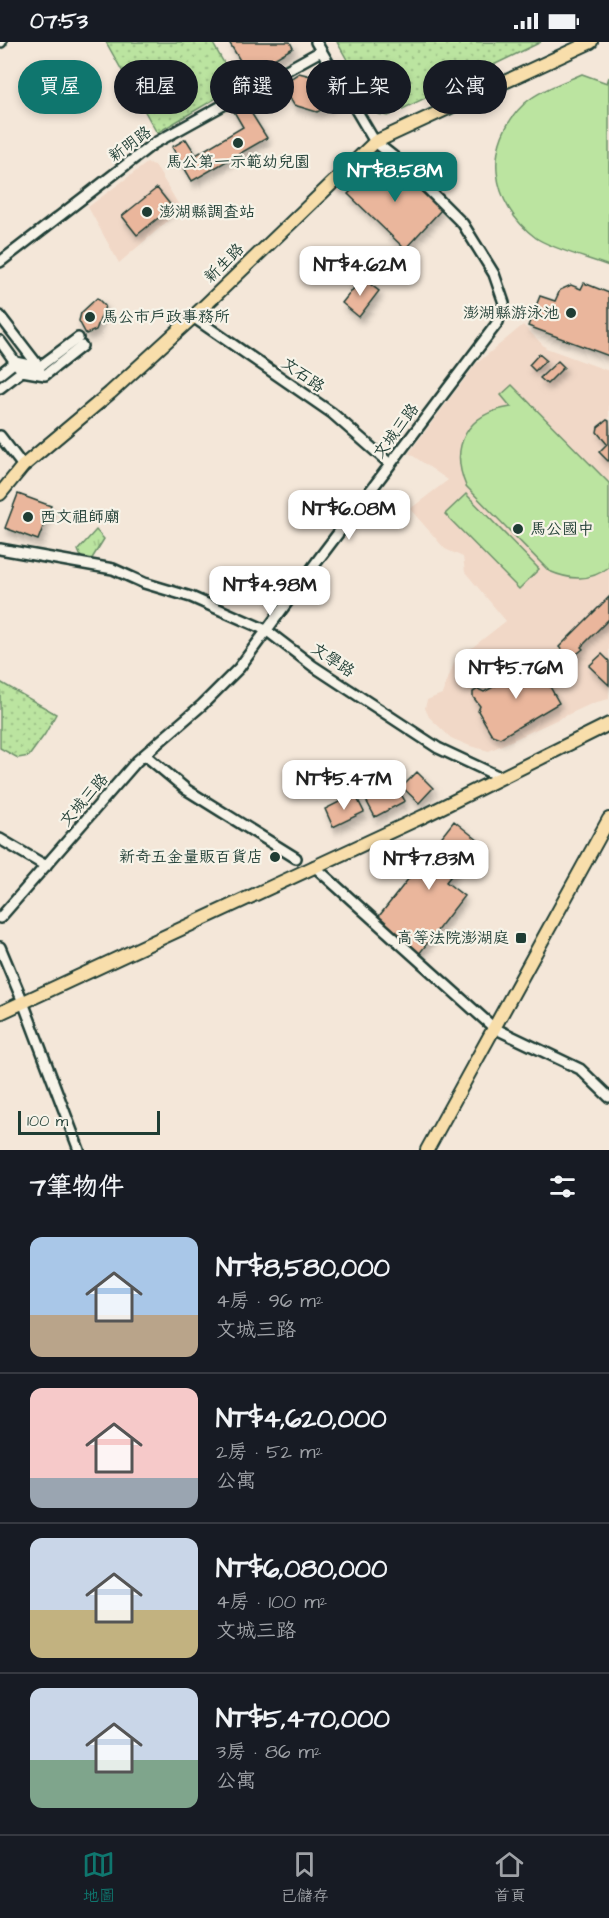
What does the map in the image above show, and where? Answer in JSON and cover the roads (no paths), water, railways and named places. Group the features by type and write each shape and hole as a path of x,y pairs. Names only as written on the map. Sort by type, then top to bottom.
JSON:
{"main road":[{"name":"新生路","path":"0,494 23,466 110,393 193,317 375,142 591,42"},
{"path":"0,1013 502,778 608,725"},
{"path":"427,1150 609,819"}],"street":[{"path":"319,46 375,142"},
{"name":"新明路","path":"0,262 153,144 319,46"},
{"name":"文城三路","path":"0,918 145,755 240,668 266,630 498,322 504,303 494,274 463,224 404,164 375,142"},
{"path":"0,316 42,371"},
{"name":"文石路","path":"193,317 332,413 390,464"},
{"path":"0,342 22,371"},
{"path":"0,388 22,371 42,371 80,342"},
{"path":"15,362 42,371"},
{"path":"0,374 15,362"},
{"path":"0,436 23,466"},
{"name":"文學路","path":"0,549 113,569 144,583 190,597 266,630 313,666 438,748 502,778"},
{"path":"145,755 187,790 296,858"},
{"path":"0,839 46,866"},
{"path":"314,866 494,1028 580,1069 609,1097"},
{"path":"0,946 79,1150"}],"place":[{"name":"馬公第一示範幼兒園","path":"238,143"},
{"name":"澎湖縣調查站","path":"147,212"},
{"name":"澎湖縣游泳池","path":"571,313"},
{"name":"馬公市戶政事務所","path":"90,317"},
{"name":"西文祖師廟","path":"28,517"},
{"name":"馬公國中","path":"518,529"},
{"name":"新奇五金量販百貨店","path":"275,857"},
{"name":"高等法院澎湖庭","path":"521,938"}]}
